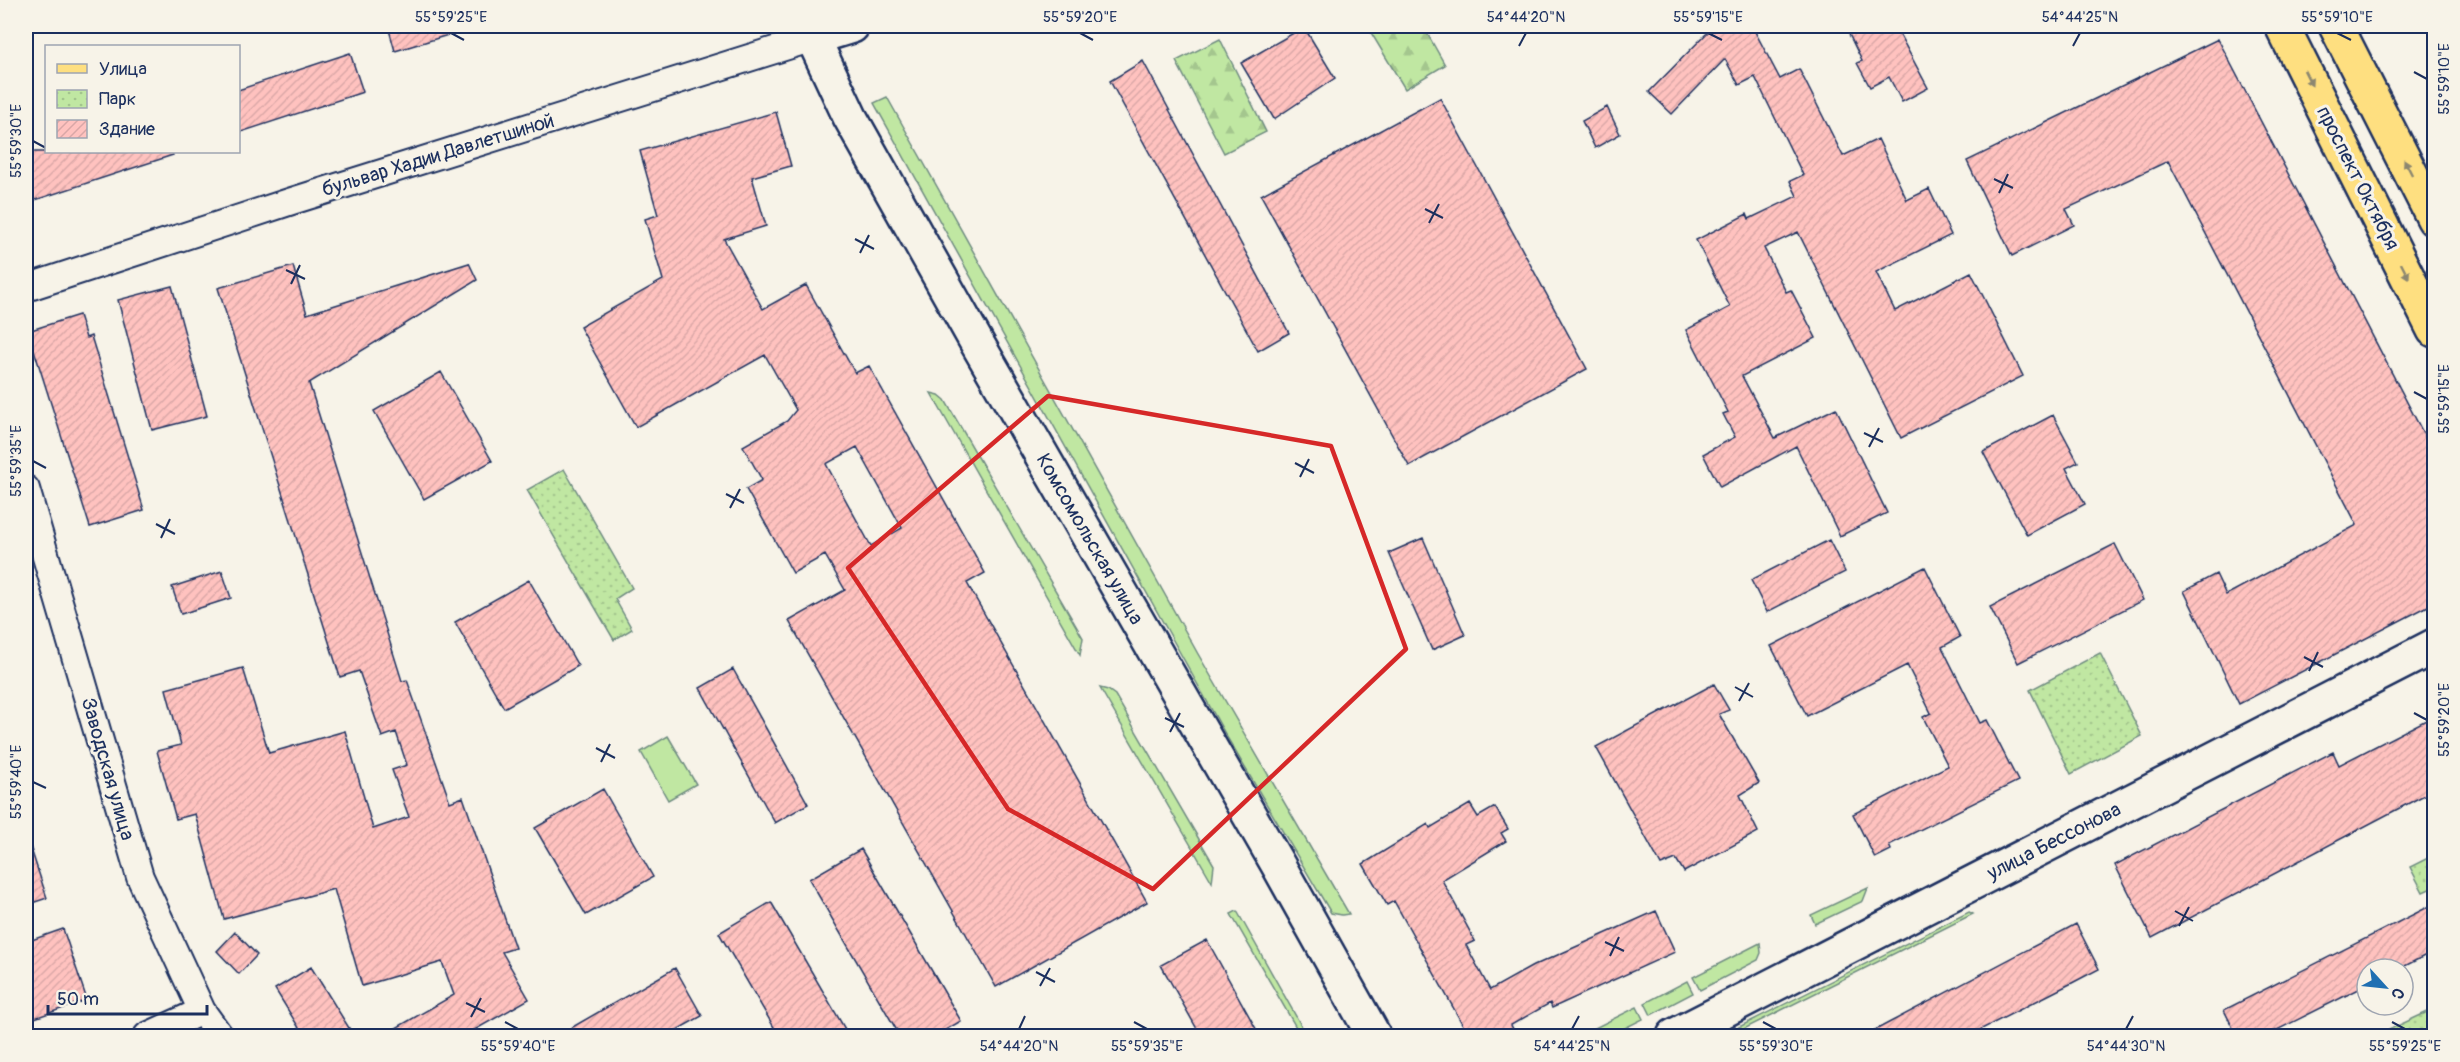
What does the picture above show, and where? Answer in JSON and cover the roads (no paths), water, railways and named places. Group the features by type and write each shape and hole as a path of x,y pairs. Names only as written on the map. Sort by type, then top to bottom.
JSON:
{"main road":[{"name":"бульвар Хадии Давлетшиной","path":"812,32 852,26"},
{"name":"проспект Октября","path":"2282,26 2434,330"},
{"path":"2336,26 2434,219"},
{"name":"Комсомольская улица","path":"812,32 850,117 976,343 1277,862 1374,1036"},
{"name":"улица Бессонова","path":"1674,1036 2434,646"}],"street":[{"name":"бульвар Хадии Давлетшиной","path":"26,288 812,32"},
{"name":"Заводская улица","path":"26,489 140,877 202,1011 220,1036"},
{"path":"147,1036 202,1011"}]}
